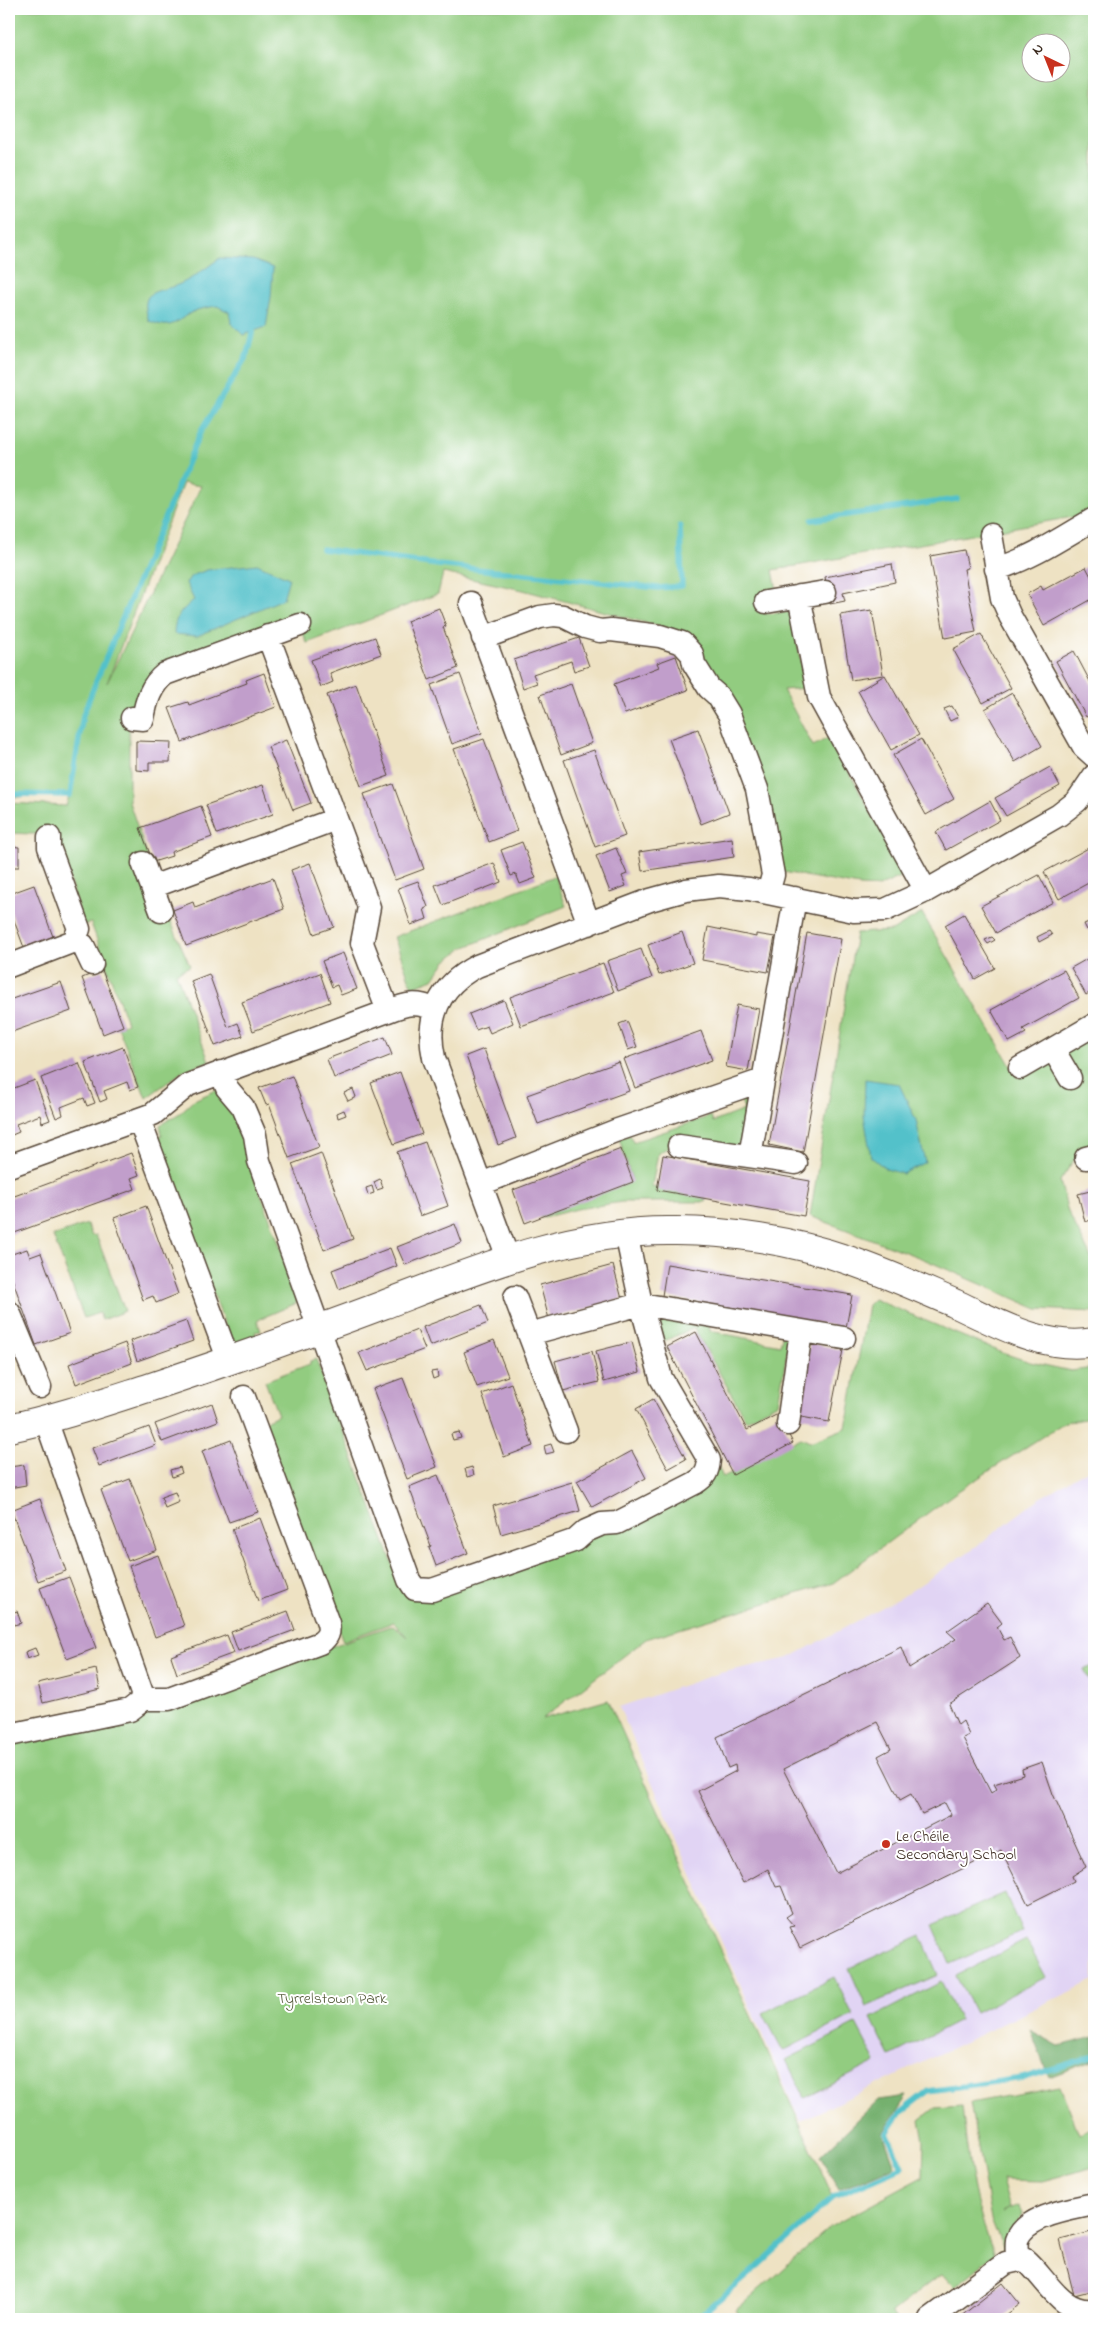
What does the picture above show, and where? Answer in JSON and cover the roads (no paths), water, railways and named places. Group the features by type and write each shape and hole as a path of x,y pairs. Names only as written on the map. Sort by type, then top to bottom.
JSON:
{"street":[{"path":"996,569 1007,566 1094,519"},
{"path":"991,535 1002,598 1010,616 1084,747 1094,756"},
{"path":"766,602 825,592"},
{"path":"799,596 818,697 926,891"},
{"path":"471,603 589,924"},
{"path":"483,638 540,617 554,615 563,616 585,627 600,631 611,630 660,636 682,643 692,654 694,664 709,688 718,696 728,714 757,789 773,875 768,893"},
{"path":"132,718 144,719 146,705 152,690 157,681 165,674 300,625"},
{"path":"268,636 369,907 362,943 388,1011"},
{"path":"508,1258 434,1058 431,1044 434,1009 449,985 463,973 650,900 686,890 719,886 768,893 864,912 885,910 926,891 1058,815 1076,801 1094,776"},
{"path":"152,887 336,819"},
{"path":"49,837 49,847 79,929 74,941"},
{"path":"143,863 161,911"},
{"path":"750,1156 794,898"},
{"path":"9,966 74,941 83,945 92,964"},
{"path":"9,1166 153,1114 188,1085 221,1072 410,1003 421,1003 434,1009"},
{"path":"1020,1068 1094,1025"},
{"path":"1053,1049 1070,1078"},
{"path":"221,1072 227,1088 243,1107 255,1135 259,1161 318,1329 410,1580 415,1589 424,1591 496,1569 576,1540 586,1530 602,1524 617,1523 703,1478 708,1470 709,1460 661,1378 641,1304 626,1233"},
{"path":"481,1184 615,1131 763,1080"},
{"path":"139,1119 229,1361"},
{"path":"679,1146 796,1163"},
{"path":"9,1428 46,1420 229,1361 508,1258 569,1243 626,1233 669,1230 716,1233 779,1242 815,1250 848,1260 908,1283 1023,1334 1052,1342 1090,1343"},
{"path":"515,1297 566,1431"},
{"path":"529,1334 641,1304 844,1338"},
{"path":"9,1312 15,1343 40,1387"},
{"path":"788,1424 801,1331"},
{"path":"9,1735 130,1710 144,1699 169,1699 320,1643 327,1637 328,1623 244,1396"},
{"path":"46,1420 144,1699"},
{"path":"1016,2260 1017,2241 1022,2232 1031,2224 1046,2216 1094,2204"},
{"path":"930,2319 1006,2263 1024,2259 1036,2269 1050,2290 1066,2304 1089,2311 1094,2310"}],"water":[{"path":"220,258 253,260 273,268 266,327 243,335 231,323 229,312 217,306 197,310 170,325 149,321 146,302 152,293 185,282"},
{"path":"257,564 289,578 283,599 197,636 174,634 177,618 194,600 186,583 191,576 207,570"},
{"path":"865,1079 899,1084 916,1120 925,1162 903,1174 886,1169 871,1157 864,1116"}],"waterway":[{"path":"9,794 70,795 83,715 95,684 200,433 246,357 254,326"},
{"path":"812,520 957,499"},
{"path":"322,549 438,565 658,588 682,586 680,526"},
{"path":"696,2319 749,2274 833,2197 902,2167 887,2133 901,2112 928,2091 1023,2078 1094,2056"}],"place":[{"name":"Le Chéile Secondary School","path":"886,1844"}],"park label":[{"name":"Tyrrelstown Park","path":"332,1997"}]}
